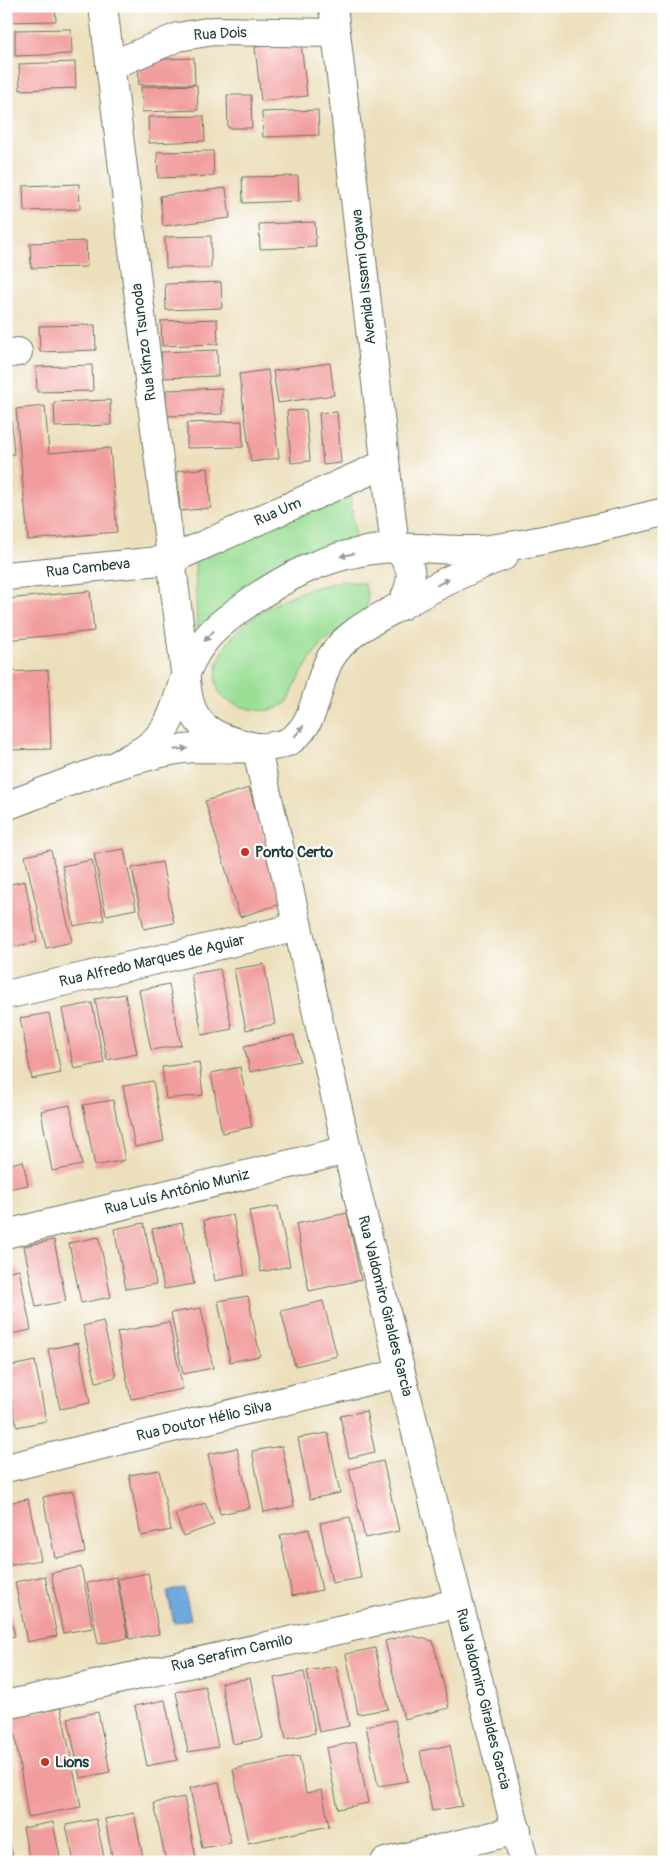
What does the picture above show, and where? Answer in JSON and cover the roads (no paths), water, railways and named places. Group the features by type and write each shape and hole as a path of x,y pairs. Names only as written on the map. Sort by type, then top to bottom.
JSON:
{"street":[{"name":"Rua Kinzo Tsunoda","path":"103,6 184,677 195,715 205,727 234,742 256,747"},
{"name":"Avenida Issami Ogawa","path":"333,6 395,548"},
{"name":"Rua Dois","path":"110,66 178,37 213,31 336,33"},
{"name":"Rua Um","path":"170,560 385,464"},
{"path":"116,765 149,746 161,734 177,701 184,677 199,647 210,634 225,620 286,578 333,558 355,553 395,548 461,551 488,549 559,537 664,512"},
{"path":"6,806 116,765 171,750 279,746 292,740 309,717 327,667 340,647 352,634 366,624 470,569 559,537"},
{"path":"395,548 405,556 411,572 408,592 401,606"},
{"name":"Rua Cambeva","path":"6,576 170,560"},
{"name":"Rua Valdomiro Giraldes Garcia","path":"256,747 347,1150 458,1603 524,1862"},
{"name":"Rua Alfredo Marques de Aguiar","path":"6,995 298,927"},
{"name":"Rua Luís Antônio Muniz","path":"6,1234 347,1150"},
{"name":"Rua Doutor Hélio Silva","path":"6,1468 401,1373"},
{"name":"Rua Serafim Camilo","path":"6,1704 458,1603"},
{"path":"386,1862 517,1830"}],"water":[{"path":"184,1588 191,1619 174,1623 167,1592"}],"place":[{"name":"Ponto Certo","path":"245,852"},
{"name":"Lions","path":"45,1762"}]}
